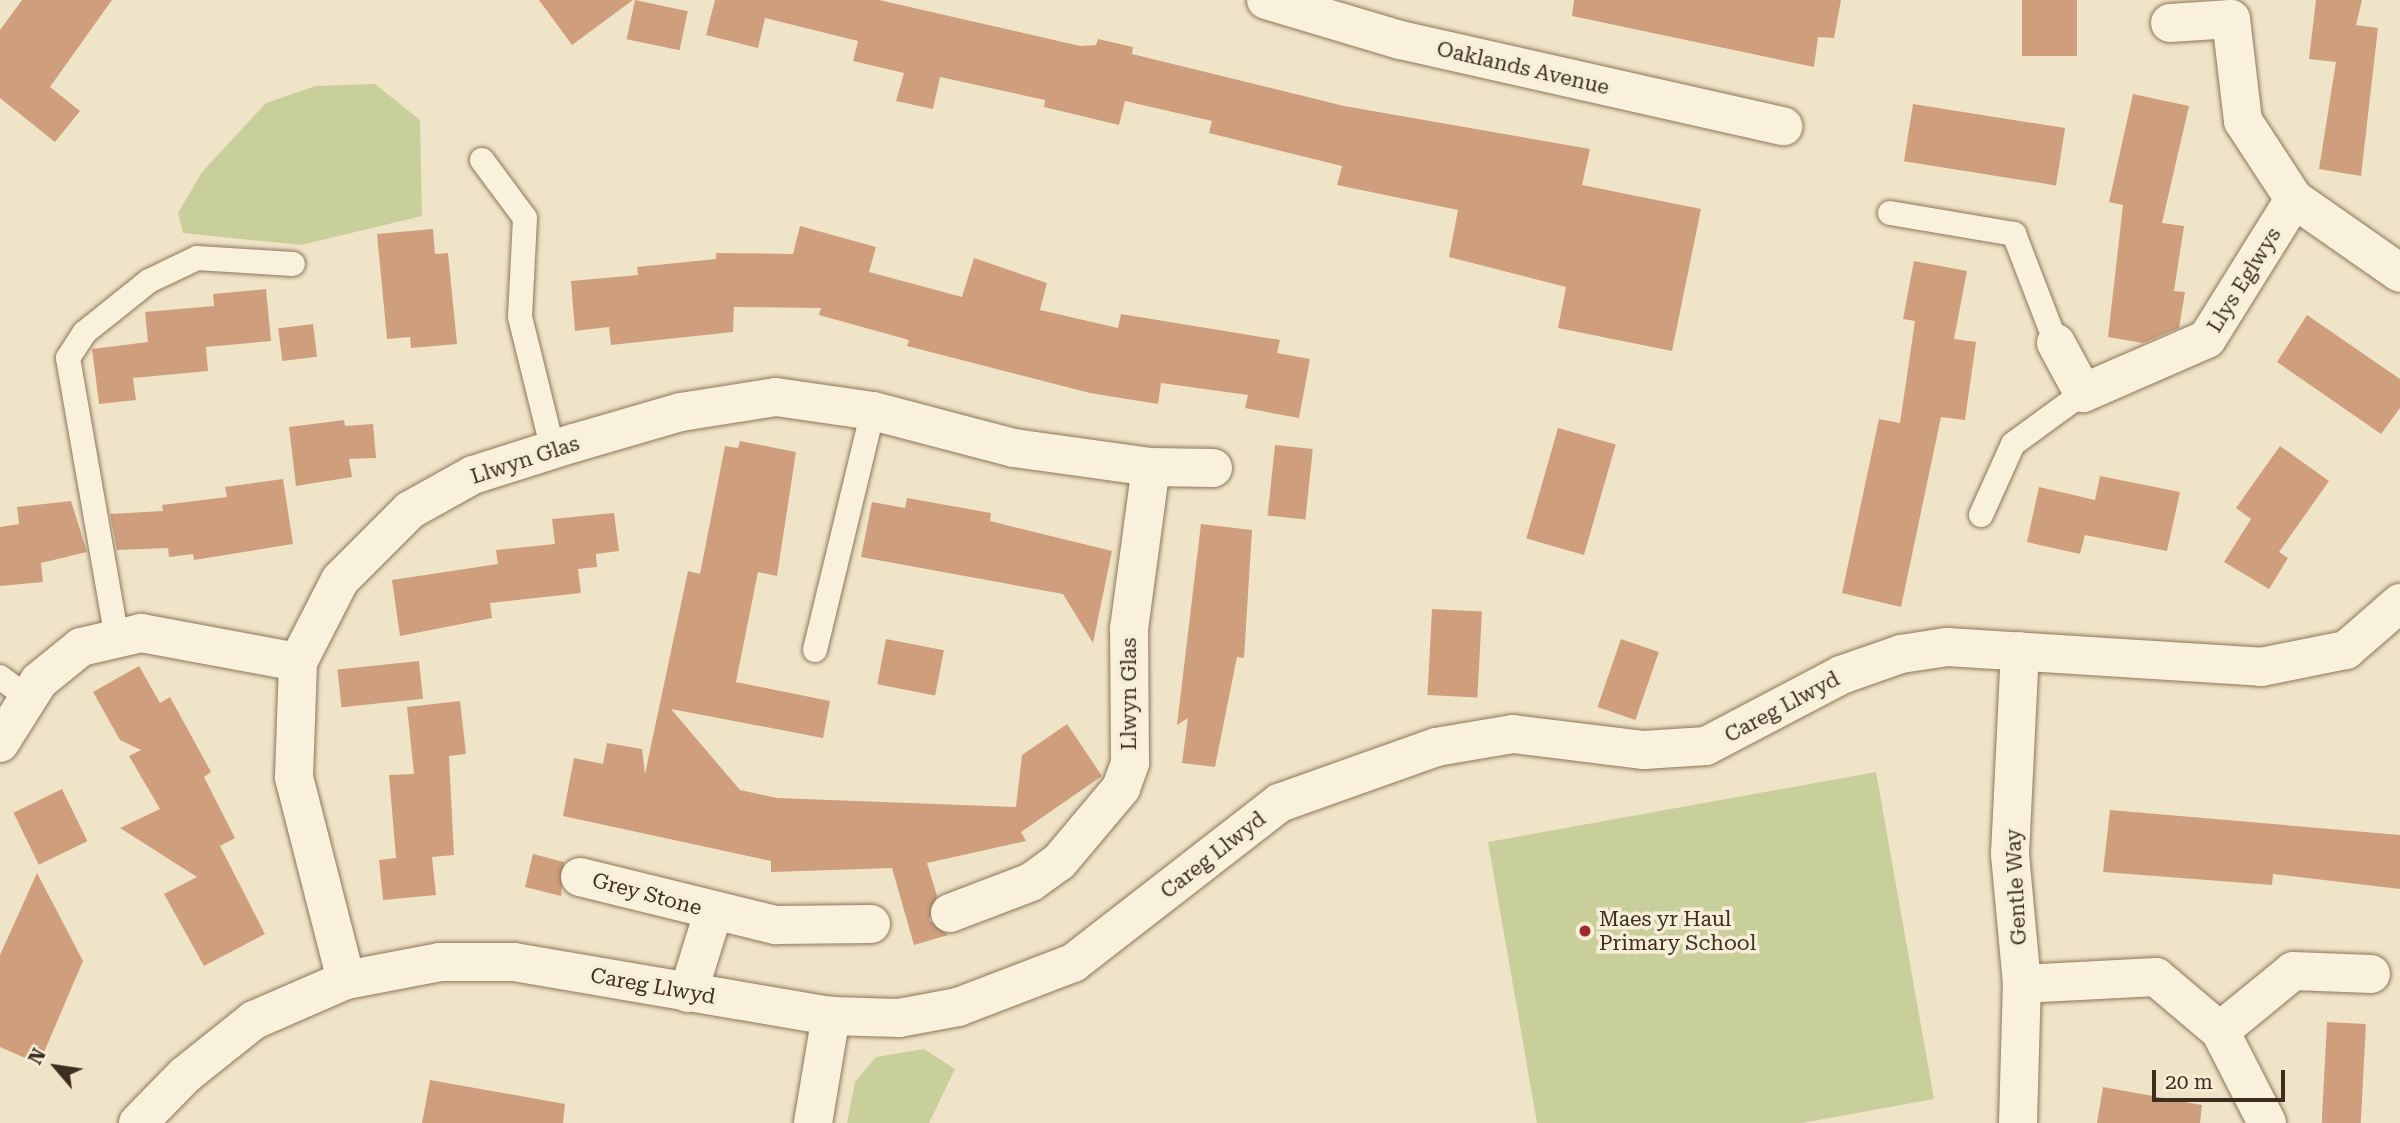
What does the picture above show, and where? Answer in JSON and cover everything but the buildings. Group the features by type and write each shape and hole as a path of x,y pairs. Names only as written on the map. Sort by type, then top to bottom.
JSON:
{"street":[{"name":"Oaklands Avenue","path":"1266,0 1309,5 1400,40 1783,126"},
{"path":"2170,12 2231,19 2243,121 2294,199 2400,273"},
{"name":"Llys Eglwys","path":"2083,393 2207,339 2294,199"},
{"path":"2056,343 2083,393"},
{"name":"Llwyn Glas","path":"346,980 294,777 298,662 340,580 410,510 473,475 553,450 681,412 776,397 873,411 1014,448 1151,467 1213,468"},
{"name":"Llwyn Glas","path":"950,913 1041,876 1121,788 1130,764 1129,629 1151,467"},
{"name":"Careg Llwyd","path":"138,1123 185,1074 254,1020 346,980 440,962 514,962 831,1016 899,1018 958,1007 1073,962 1260,816 1381,763 1513,734 1644,750 1706,746 1841,675 1901,654 1947,647 2261,667 2346,650 2400,603"},
{"path":"0,743 14,688 81,647 141,633 188,638 298,662"},
{"name":"Gentle Way","path":"2018,1123 2022,984 2010,854 2020,651"},
{"name":"Grey Stone","path":"580,877 713,913 776,925 871,924"},
{"name":"Grey Stone","path":"688,993 713,913"},
{"path":"2220,1031 2293,971 2371,974"},
{"path":"2022,984 2156,977 2220,1031 2267,1123"},
{"path":"813,1123 831,1016"}],"lane":[{"path":"482,160 525,218 520,317 553,450"},
{"path":"1890,212 2014,234 2056,343"},
{"path":"117,639 68,358 84,333 149,281 197,258 293,264"},
{"path":"1981,515 2013,444 2083,393"},
{"path":"816,650 873,411"}],"green space":[{"path":"375,84 420,120 422,216 301,245 183,233 178,213 202,172 266,103 316,86"},
{"path":"1876,772 1934,1099 1802,1123 1537,1123 1488,842"},
{"path":"924,1049 955,1069 929,1123 847,1123 855,1082 876,1057"}],"place":[{"name":"Maes yr Haul Primary School","path":"1585,931"}]}
